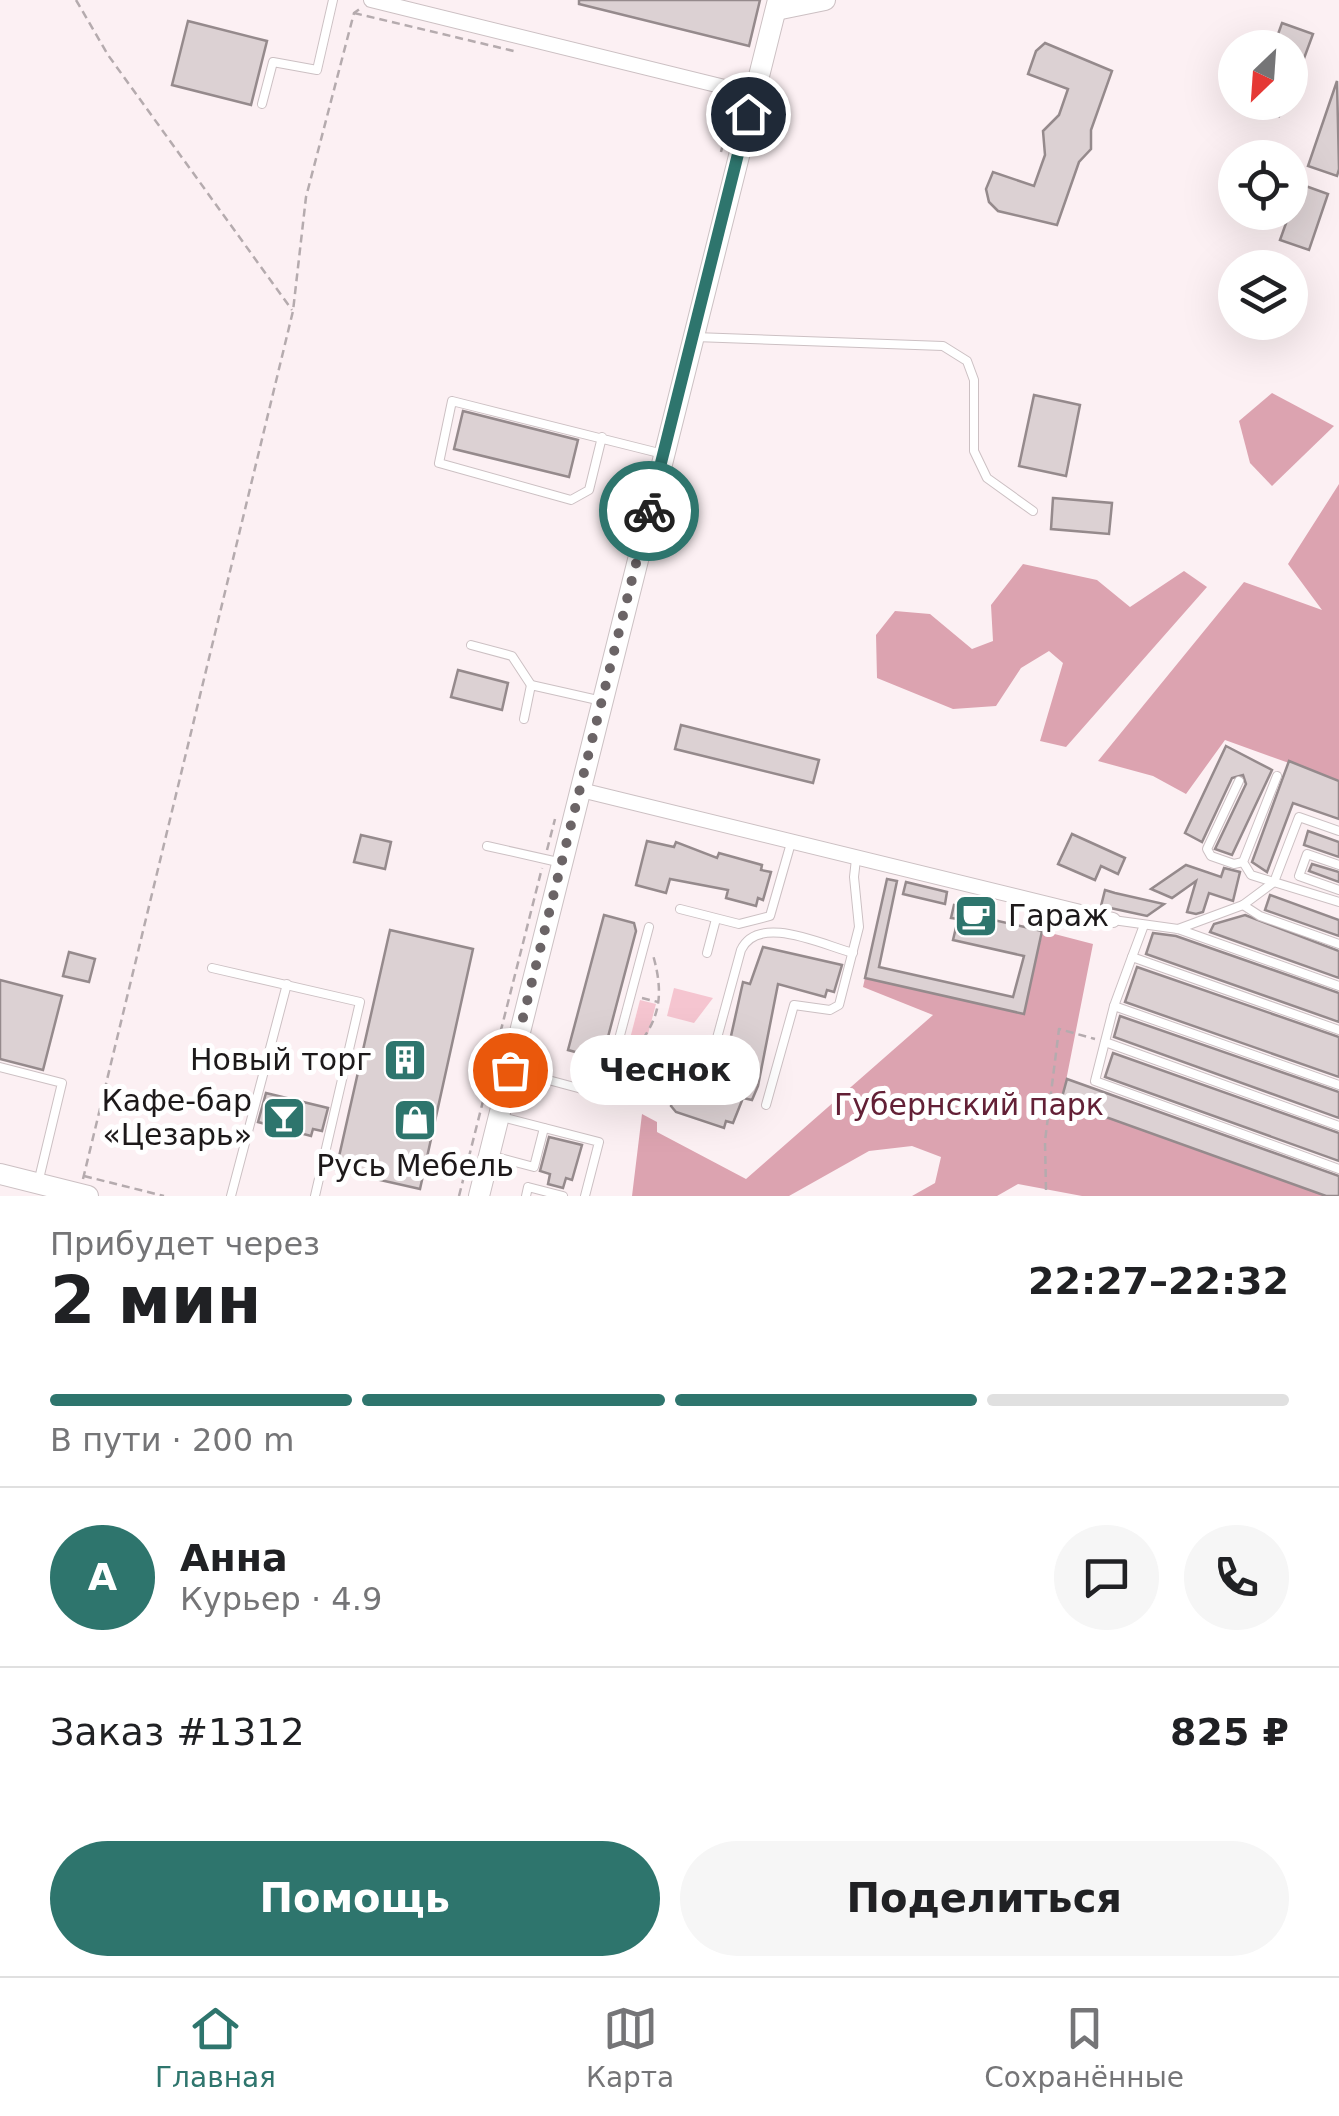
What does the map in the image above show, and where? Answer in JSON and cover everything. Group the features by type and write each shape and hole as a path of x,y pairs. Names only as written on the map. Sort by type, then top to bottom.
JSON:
{"street":[{"path":"369,0 753,94"},
{"path":"479,1196 777,5 825,0"},
{"path":"581,790 1113,920"},
{"path":"0,1174 84,1189"}],"lane":[{"path":"262,104 273,62 317,70 333,0"},
{"path":"695,337 942,346 967,361 974,380 974,451 987,478 1032,511"},
{"path":"602,437 589,490 571,500 439,464 452,401 602,437 663,454"},
{"path":"471,644 512,656 532,685 602,701"},
{"path":"524,719 532,685"},
{"path":"1277,776 1243,862 1250,875 1339,902"},
{"path":"1239,782 1207,849 1211,856 1234,864 1243,862"},
{"path":"1178,928 1242,905 1274,882 1299,816 1339,830"},
{"path":"680,909 739,924 772,914 791,843"},
{"path":"486,846 563,862"},
{"path":"1339,866 1306,854 1299,876 1339,890"},
{"path":"766,1105 792,1008 802,1003 838,1008 859,927 856,860"},
{"path":"1242,905 1260,916 1339,944"},
{"path":"707,953 716,919"},
{"path":"1113,920 1178,928 1339,986"},
{"path":"1144,924 1114,1006 1095,1081 1339,1168"},
{"path":"510,1070 604,1094 648,927"},
{"path":"708,1071 740,950 748,938 768,931 853,953"},
{"path":"1132,957 1339,1030"},
{"path":"212,968 360,1002 315,1196"},
{"path":"231,1196 287,984"},
{"path":"1114,1006 1339,1085"},
{"path":"1105,1042 1339,1126"},
{"path":"0,1068 62,1083 38,1183"},
{"path":"499,1117 599,1142 585,1196"},
{"path":"489,1155 534,1167 544,1128"},
{"path":"527,1192 538,1196"},
{"path":"527,1192 563,1196"}],"path":[{"path":"76,0 108,55 293,311"},
{"path":"164,1196 84,1189 293,311 306,197 354,13 369,0"},
{"path":"614,1058 624,1061 650,1034 658,1002 654,955 642,952"},
{"path":"630,995 658,1002"},
{"path":"1046,1190 1044,1141 1060,1029 1105,1042"}],"shaded area":[{"path":"674,988 713,998 694,1023 667,1016"},
{"path":"640,1000 656,1004 648,1034 625,1058"}],"green space":[{"path":"1272,393 1334,426 1272,486 1250,463 1239,421"},
{"path":"1339,484 1339,781 1225,740 1186,794 1153,776 1098,761 1244,582 1322,610 1288,564"},
{"path":"1023,564 1097,580 1130,607 1184,571 1207,587 1066,747 1040,741 1063,663 1049,651 1021,668 996,706 953,709 877,678 876,635 895,611 930,614 972,649 993,641 991,605"},
{"name":"Губернский парк","path":"1043,931 1093,944 1062,1101 1326,1196 1082,1196 1018,1184 997,1196 912,1196 935,1183 941,1157 912,1146 869,1151 789,1196 632,1196 642,1114 657,1122 657,1132 746,1179 933,1015 863,987 865,978 1023,1014"}],"building":[{"path":"579,0 760,0 749,46 579,4"},
{"path":"188,21 267,41 251,105 172,85"},
{"path":"1282,23 1302,30 1279,30"},
{"path":"1045,43 1112,71 1091,130 1091,149 1079,162 1057,225 998,211 989,202 986,189 993,172 1034,186 1045,155 1043,131 1059,115 1068,89 1028,74 1036,51"},
{"path":"1337,81 1337,176 1308,166"},
{"path":"1308,187 1328,194 1309,250 1280,240 1284,230 1308,230"},
{"path":"1034,395 1080,405 1066,476 1019,466"},
{"path":"463,411 578,440 569,477 454,449"},
{"path":"1053,498 1112,503 1109,534 1051,529"},
{"path":"458,670 508,683 502,710 451,697"},
{"path":"681,725 819,760 813,783 675,749"},
{"path":"1226,746 1272,770 1232,855 1215,849 1246,784 1243,775 1232,778 1202,842 1185,833"},
{"path":"1289,761 1339,781 1339,819 1293,803 1267,872 1252,862"},
{"path":"1308,831 1339,842 1339,857 1304,845"},
{"path":"1072,834 1125,858 1118,874 1101,866 1095,880 1058,864"},
{"path":"361,835 391,842 385,869 354,862"},
{"path":"647,841 674,847 676,842 717,858 719,853 762,865 761,870 771,872 763,900 758,898 756,906 726,898 728,890 670,879 666,893 636,885"},
{"path":"1312,864 1339,872 1339,882 1309,871"},
{"path":"1186,865 1221,877 1224,868 1240,872 1233,901 1209,893 1203,912 1196,914 1187,912 1196,881 1172,898 1151,889"},
{"path":"887,879 897,881 879,967 1013,997 1024,956 953,940 958,919 951,918 954,905 977,911 976,916 1042,931 1024,1014 865,978"},
{"path":"906,882 947,892 945,904 903,894"},
{"path":"1105,890 1164,904 1147,916 1101,906"},
{"path":"1270,895 1339,920 1339,936 1265,910"},
{"path":"604,915 634,923 636,931 604,1052 598,1058 568,1050"},
{"path":"1245,915 1339,951 1339,978 1210,932 1214,924"},
{"name":"Новый торг","path":"390,930 473,949 420,1189 336,1170"},
{"path":"1153,933 1176,936 1339,993 1339,1022 1146,954"},
{"path":"763,947 842,965 834,992 827,990 825,997 778,984 758,1086 752,1100 743,1098 733,1123 726,1121 724,1128 676,1112 671,1106 678,1082 719,1090 743,982 750,984"},
{"path":"69,952 95,959 89,982 63,976"},
{"path":"1137,967 1339,1037 1339,1077 1125,1002"},
{"path":"0,980 62,996 43,1070 0,1059"},
{"path":"1120,1016 1339,1092 1339,1118 1114,1037"},
{"path":"1113,1053 1339,1133 1339,1161 1105,1077"},
{"path":"1067,1079 1339,1176 1339,1196 1326,1196 1061,1101"},
{"path":"266,1093 328,1108 322,1131 313,1129 311,1136 258,1122"},
{"path":"549,1137 582,1145 572,1180 566,1178 563,1188 548,1184 550,1174 540,1171"}],"way so far":[{"path":"510,1070 649,511"}],"place":[{"name":"Гараж","path":"976,916"},
{"name":"Новый торг","path":"405,1060"},
{"name":"Чеснок","path":"510,1070"},
{"name":"Кафе-бар «Цезарь»","path":"284,1118"},
{"name":"Русь Мебель","path":"415,1120"}],"route":[{"path":"649,511 748,114"}]}
